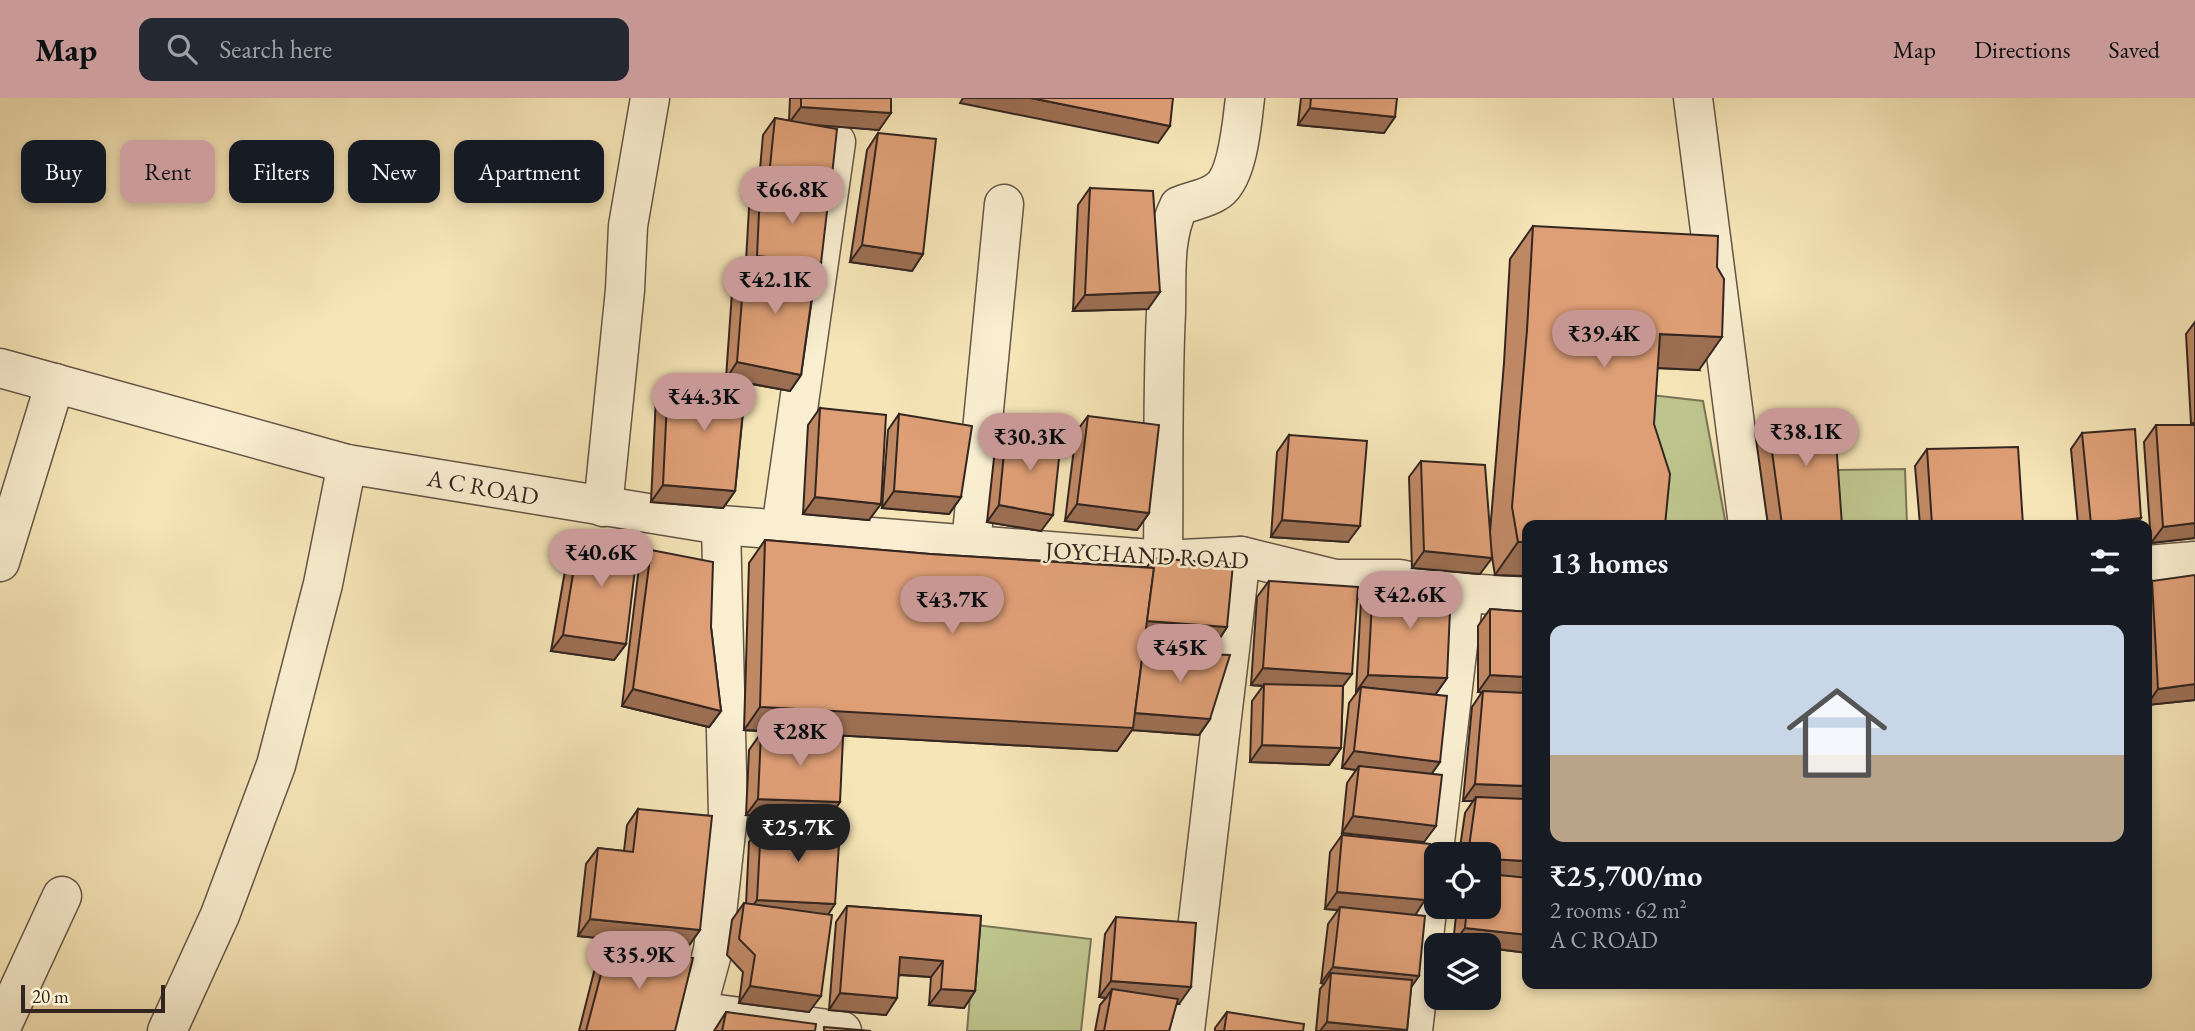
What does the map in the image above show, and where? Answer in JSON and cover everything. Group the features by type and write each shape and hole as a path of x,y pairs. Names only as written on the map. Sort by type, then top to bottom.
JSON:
{"street":[{"path":"603,507 625,290 628,226 650,98"},
{"path":"1163,560 1164,341 1168,239 1172,219 1179,206 1216,193 1227,182 1241,129 1245,98"},
{"path":"1693,98 1747,520"},
{"path":"781,529 836,142"},
{"path":"971,544 1004,204"},
{"name":"A C ROAD","path":"0,368 346,464 721,525"},
{"path":"0,562 55,383"},
{"path":"166,1031 219,915 276,765 323,584 346,464"},
{"path":"721,525 728,814 713,950 694,1021 842,1031"},
{"name":"JOYCHAND ROAD","path":"721,525 1163,560 1241,556 1335,579 1400,579 1464,593 1522,597"},
{"path":"1185,1031 1241,556"},
{"path":"2152,565 2195,561"},
{"path":"1413,1031 1464,593"},
{"path":"0,1030 62,896"}],"green space":[{"path":"1651,395 1703,401 1725,520 1657,520"},
{"path":"1905,469 1907,520 1840,520 1836,470"},
{"path":"976,925 1091,939 1081,1031 967,1031"}],"building":[{"path":"801,98 891,98 891,113 801,107"},
{"path":"1031,98 1173,98 1170,126"},
{"path":"1311,98 1397,98 1395,117 1310,108"},
{"path":"775,118 837,129 832,175 769,176"},
{"path":"878,133 936,139 923,254 862,245"},
{"path":"1090,188 1153,191 1160,292 1085,295"},
{"path":"760,191 829,194 821,263 757,256"},
{"path":"1533,226 1718,236 1717,267 1724,279 1722,337 1660,334 1654,424 1670,474 1665,520 1522,520 1522,542 1518,542 1512,507"},
{"path":"745,261 816,267 801,375 737,362"},
{"path":"735,378 746,381 735,491 663,485 668,380"},
{"path":"820,408 886,415 881,504 815,497"},
{"path":"1834,413 1842,520 1781,520 1767,415"},
{"path":"899,414 972,426 961,497 894,491"},
{"path":"1088,416 1159,425 1149,513 1077,504"},
{"path":"2156,425 2195,425 2195,523 2163,527"},
{"path":"2135,429 2141,518 2091,520 2082,433"},
{"path":"1006,432 1061,439 1053,515 999,505"},
{"path":"1289,435 1367,441 1360,526 1282,520"},
{"path":"2018,447 2023,520 1932,520 1927,449"},
{"path":"1421,461 1485,465 1492,558 1424,551"},
{"path":"580,531 638,544 626,644 563,635"},
{"path":"765,540 930,554 1154,568 1133,728 760,707"},
{"path":"651,550 713,562 711,627 721,711 633,689"},
{"path":"1153,558 1233,564 1227,627 1147,621"},
{"path":"2195,575 2195,684 2158,689 2152,581"},
{"path":"1269,581 1358,587 1352,674 1263,668"},
{"path":"1373,584 1451,588 1447,678 1368,675"},
{"path":"1490,609 1522,612 1522,677 1490,675"},
{"path":"1143,652 1230,655 1210,719 1135,713"},
{"path":"1264,684 1343,686 1341,748 1262,745"},
{"path":"1361,687 1447,696 1440,762 1354,751"},
{"path":"1483,691 1522,693 1522,786 1475,784"},
{"path":"761,733 843,737 840,802 758,799"},
{"path":"1359,766 1442,775 1436,826 1353,816"},
{"path":"1476,797 1522,799 1522,861 1501,860 1501,842 1470,842"},
{"path":"638,809 712,816 700,930 590,919 598,848 633,852"},
{"path":"761,825 840,829 835,904 757,900"},
{"path":"1342,835 1424,843 1424,900 1337,892"},
{"path":"1501,875 1522,877 1522,934 1465,928 1466,919 1501,919"},
{"path":"744,903 832,915 821,996 750,986 755,955 739,939"},
{"path":"847,906 981,916 975,991 941,989 943,961 900,957 897,998 840,993"},
{"path":"1340,907 1424,916 1419,976 1333,967"},
{"path":"1116,917 1196,923 1191,987 1111,981"},
{"path":"609,944 693,958 675,1031 586,1031"},
{"path":"1331,973 1412,980 1407,1030 1327,1022"},
{"path":"1112,989 1178,999 1169,1031 1104,1031"},
{"path":"726,1012 816,1024 815,1031 722,1031"},
{"path":"1227,1012 1304,1024 1303,1031 1224,1031"},
{"path":"824,1027 871,1031 824,1031"}]}
